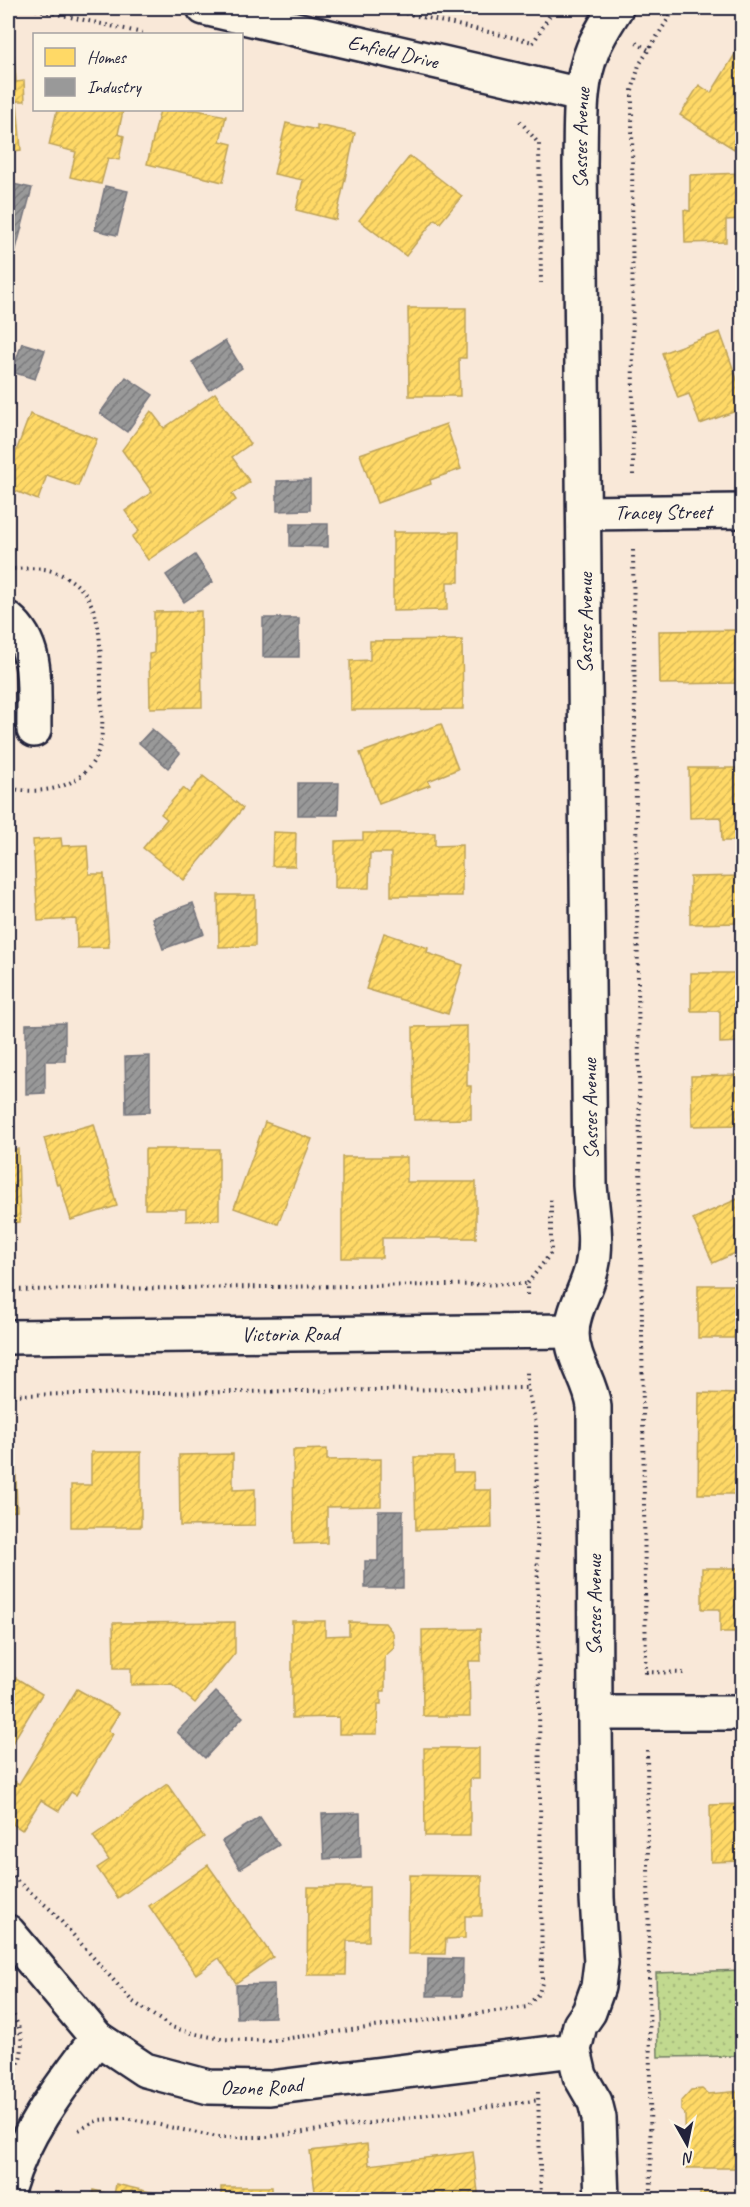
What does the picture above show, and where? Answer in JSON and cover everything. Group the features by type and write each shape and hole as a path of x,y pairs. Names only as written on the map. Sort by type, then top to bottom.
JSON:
{"street":[{"name":"Enfield Drive","path":"204,8 581,94"},
{"name":"Sasses Avenue","path":"574,2050 580,2025 593,2002 601,1963 597,1898 594,1407 587,1379 574,1353 572,1331 574,1316 592,1268 594,1234 590,1185 581,94 594,46 616,8"},
{"name":"Tracey Street","path":"585,513 742,511"},
{"path":"8,618 19,628 32,655 34,730"},
{"name":"Victoria Road","path":"8,1337 572,1331"},
{"path":"595,1713 742,1713"},
{"name":"Ozone Road","path":"8,1932 97,2038 145,2070 209,2087 270,2088 574,2050"},
{"path":"8,2188 24,2144 56,2092 97,2038"},
{"path":"574,2050 580,2076 595,2102 599,2118 602,2199"}],"path":[{"path":"30,8 142,33"},
{"path":"382,8 533,42 554,8"},
{"path":"633,473 632,91 639,65 675,8"},
{"path":"518,120 524,124 539,144 541,295"},
{"path":"633,551 646,1672"},
{"path":"8,1290 527,1284 551,1253 551,1190"},
{"path":"8,1873 51,1910 132,2001 171,2027 196,2034 222,2039 267,2041 527,2007 539,1993 542,1983 536,1422 527,1388 527,1367"},
{"path":"8,1395 527,1388"},
{"path":"647,1753 651,2199"},
{"path":"8,2005 20,2032 22,2058 8,2086"},
{"path":"527,2007 528,2014"},
{"path":"538,2090 541,2199"}],"green space":[{"path":"742,1970 742,2056 658,2057 656,1973"}],"building: Homes":[{"path":"742,43 742,135 734,149 680,115 699,85 711,93"},
{"path":"8,55 14,55 16,82 24,81 25,101 17,101 21,150 8,152"},
{"path":"57,111 123,111 118,134 124,136 119,160 108,158 101,184 70,177 76,152 49,145"},
{"path":"160,111 202,111 226,116 220,141 232,144 223,182 147,164"},
{"path":"286,123 317,130 317,125 355,133 336,220 296,210 303,180 274,174"},
{"path":"410,156 462,196 440,223 435,219 406,256 359,220"},
{"path":"742,173 742,219 726,220 726,242 685,243 684,210 690,211 690,175"},
{"path":"408,308 466,308 466,358 459,358 460,396 409,396"},
{"path":"720,332 742,393 742,409 700,424 689,394 678,398 662,353"},
{"path":"215,393 250,444 232,457 250,482 232,494 236,500 148,560 132,537 139,531 125,511 152,492 122,450 151,411 164,428"},
{"path":"30,414 97,439 78,486 47,475 38,500 8,488 8,473"},
{"path":"446,424 461,469 430,480 431,484 377,503 360,454"},
{"path":"393,532 459,532 459,582 447,582 447,610 393,611"},
{"path":"201,611 202,707 150,708 149,654 154,653 154,612"},
{"path":"742,630 742,683 660,684 659,631"},
{"path":"462,640 463,709 351,710 350,661 370,660 370,641"},
{"path":"441,724 458,769 428,781 430,785 379,804 360,753"},
{"path":"689,768 742,768 742,841 722,841 721,817 690,818"},
{"path":"203,776 243,808 184,880 143,848 167,819 161,814 183,788 189,793"},
{"path":"273,832 296,833 295,866 272,866"},
{"path":"363,833 435,833 435,846 462,845 462,896 391,896 391,853 370,853 369,888 335,888 335,841 363,840"},
{"path":"61,838 62,846 87,845 89,874 104,874 109,947 77,948 76,919 38,921 33,840"},
{"path":"742,876 742,923 690,924 690,877"},
{"path":"218,895 255,895 255,946 219,947"},
{"path":"384,933 428,948 427,953 463,965 448,1014 366,989"},
{"path":"691,973 742,973 742,1042 720,1043 720,1011 691,1011"},
{"path":"467,1026 467,1086 471,1086 471,1119 414,1120 413,1027"},
{"path":"742,1075 742,1125 692,1126 691,1076"},
{"path":"265,1122 312,1139 278,1224 234,1208"},
{"path":"94,1124 117,1206 71,1220 60,1184 57,1185 44,1138"},
{"path":"8,1149 18,1149 20,1222 8,1223"},
{"path":"145,1149 219,1149 219,1220 186,1221 186,1209 145,1209"},
{"path":"342,1157 407,1157 407,1182 476,1182 476,1238 382,1238 382,1258 342,1258"},
{"path":"742,1197 742,1250 713,1263 693,1219"},
{"path":"698,1285 742,1285 742,1338 698,1338"},
{"path":"699,1393 742,1394 742,1494 698,1494"},
{"path":"8,1445 15,1445 17,1511 8,1512"},
{"path":"327,1449 327,1460 381,1459 381,1506 327,1507 327,1543 294,1544 293,1450"},
{"path":"91,1452 141,1452 141,1527 71,1527 71,1485 91,1485"},
{"path":"233,1454 233,1490 255,1489 255,1525 180,1526 179,1455"},
{"path":"414,1457 453,1457 453,1472 473,1472 474,1490 491,1490 492,1528 416,1530"},
{"path":"702,1568 742,1568 742,1650 741,1632 720,1632 720,1609 702,1609"},
{"path":"292,1621 325,1621 325,1636 349,1635 349,1622 385,1623 393,1633 394,1648 385,1656 385,1691 381,1691 381,1704 378,1704 377,1734 339,1734 339,1717 292,1718"},
{"path":"235,1622 235,1653 195,1703 172,1684 131,1685 131,1668 114,1668 113,1623"},
{"path":"480,1629 481,1661 469,1661 470,1716 423,1716 422,1630"},
{"path":"8,1673 42,1694 8,1750"},
{"path":"77,1689 119,1713 108,1731 113,1734 76,1795 71,1792 59,1811 41,1800 22,1830 8,1821 9,1778 19,1784"},
{"path":"424,1748 479,1748 479,1779 470,1779 470,1836 425,1836"},
{"path":"167,1784 204,1837 118,1898 97,1868 109,1860 93,1836"},
{"path":"742,1804 742,1861 711,1862 710,1805"},
{"path":"208,1865 273,1957 236,1983 219,1958 196,1974 149,1906"},
{"path":"409,1875 482,1876 482,1916 465,1916 465,1938 446,1939 445,1954 408,1954"},
{"path":"308,1887 369,1887 369,1941 347,1941 346,1975 307,1975"},
{"path":"702,2089 708,2094 742,2091 742,2152 739,2152 739,2168 686,2168 685,2115 681,2110 681,2101 691,2090"},
{"path":"367,2144 369,2165 473,2152 479,2200 316,2200 310,2151"},
{"path":"116,2184 163,2195 162,2200 91,2200 93,2190 114,2195"},
{"path":"221,2187 272,2187 272,2200 221,2200"},
{"path":"700,2192 742,2192 742,2200 700,2200"}],"building: Industry":[{"path":"8,183 32,188 15,253 8,251"},
{"path":"105,186 128,191 117,235 95,230"},
{"path":"225,341 242,368 209,390 192,362"},
{"path":"22,343 45,350 35,379 12,372"},
{"path":"126,377 153,395 127,432 100,413"},
{"path":"310,480 310,510 277,511 277,481"},
{"path":"290,524 328,524 328,547 290,546"},
{"path":"195,555 213,582 184,602 166,575"},
{"path":"263,618 299,618 299,657 263,657"},
{"path":"152,729 180,753 168,768 139,743"},
{"path":"298,783 339,783 338,815 298,815"},
{"path":"193,903 204,934 163,949 152,918"},
{"path":"8,971 11,971 11,1010 8,1010"},
{"path":"65,1023 65,1061 45,1061 45,1093 26,1094 26,1024"},
{"path":"150,1056 150,1112 126,1113 125,1057"},
{"path":"378,1511 403,1511 403,1588 365,1588 365,1561 378,1561"},
{"path":"216,1692 243,1717 205,1758 177,1732"},
{"path":"360,1813 361,1857 324,1859 322,1814"},
{"path":"260,1817 279,1845 240,1869 222,1841"},
{"path":"428,1958 463,1959 462,1996 427,1996"},
{"path":"274,1984 275,2017 237,2018 236,1985"}]}
